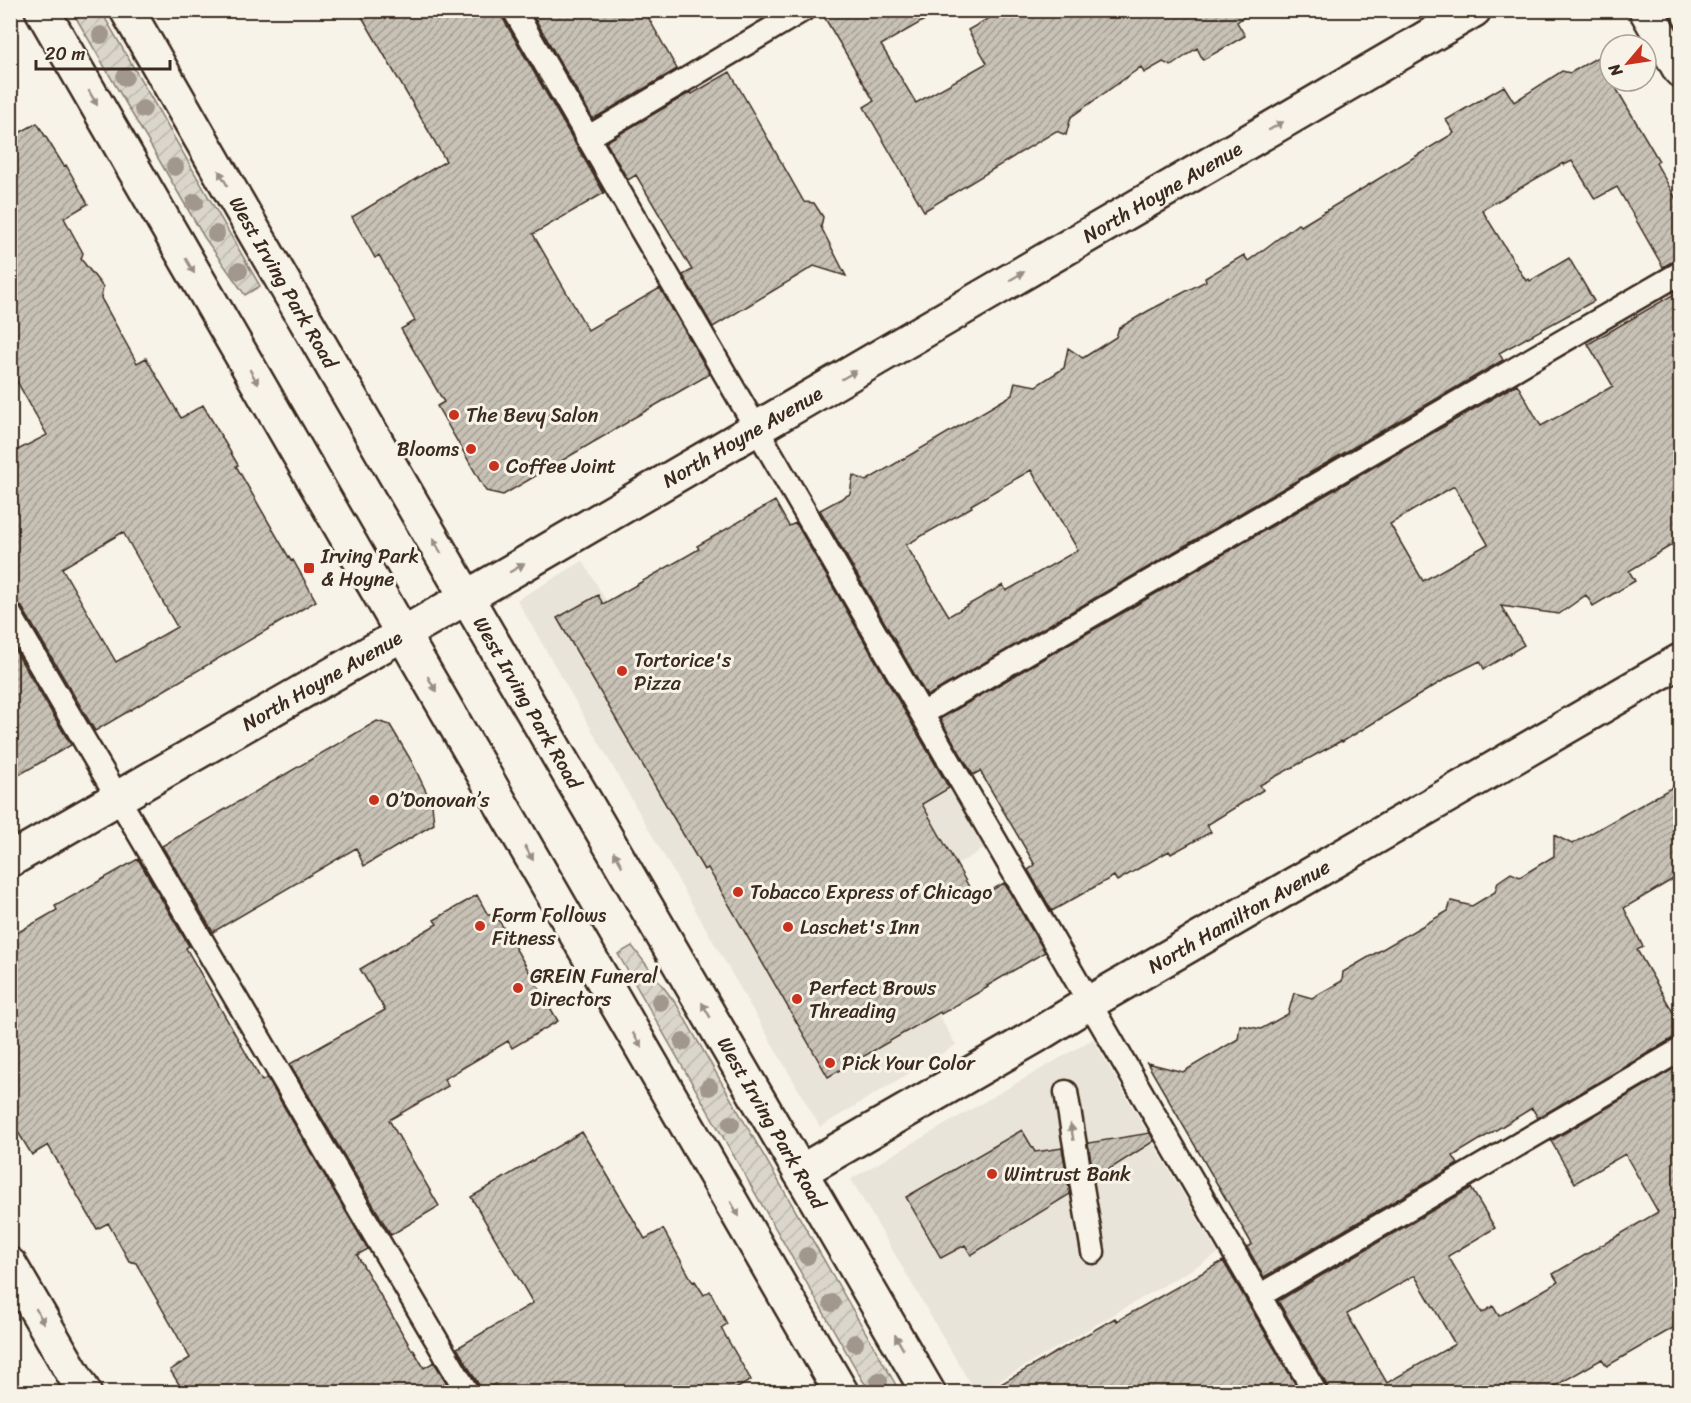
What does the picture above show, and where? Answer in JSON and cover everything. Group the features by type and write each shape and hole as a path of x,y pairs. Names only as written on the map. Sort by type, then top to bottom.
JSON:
{"main road":[{"path":"42,10 841,1392"},
{"name":"North Hoyne Avenue","path":"10,860 403,634 1474,10"},
{"path":"1646,10 1680,70"},
{"name":"West Irving Park Road","path":"135,13 242,211 928,1392"},
{"name":"North Hamilton Avenue","path":"800,1172 1680,661"},
{"path":"10,1265 84,1392"}],"lane":[{"path":"514,10 1315,1392"},
{"path":"587,138 803,10"},
{"path":"922,714 1680,273"},
{"path":"10,614 467,1392"},
{"path":"1258,1296 1680,1050"},
{"path":"1066,1092 1093,1252"}],"shaded area":[{"path":"72,11 101,11 260,286 245,295 204,237"},
{"path":"583,561 748,845 926,740 987,847 878,910 956,1045 820,1127 517,600"},
{"path":"632,946 677,1005 900,1392 871,1392 863,1381 618,954"},
{"path":"1093,1039 1218,1254 980,1392 975,1392 851,1179"}],"building":[{"path":"358,10 501,10 502,17 604,193 533,234 588,330 660,288 710,374 503,495 486,491 437,406 444,402 401,329 415,321 379,255 375,258 352,217 446,161"},
{"path":"530,10 644,10 677,69 593,119"},
{"path":"820,10 942,10 881,45 916,103 987,63 968,30 1003,10 1253,10 1237,22 1245,36 1203,60 1197,48 1171,66 1163,62 1144,73 1141,67 1071,117 1066,135 1056,131 924,211 864,107 874,101"},
{"path":"1598,57 1598,93 1619,93 1659,161 1656,163 1680,206 1680,260 1663,267 1617,187 1595,199 1572,161 1564,165 1563,163 1482,210 1526,281 1529,279 1530,281 1569,258 1594,301 1499,353 1503,360 927,696 820,510 850,494 853,475 866,481 1012,395 1015,382 1036,386 1064,368 1068,348 1083,358 1116,337 1119,328 1206,281 1205,278 1244,255 1248,261 1298,224 1301,226 1454,133 1446,120 1504,86 1514,102 1562,71 1570,73","holes":["1031,470 1078,550 1006,591 1003,585 949,616 906,545"]},
{"path":"730,72 804,202 814,203 823,217 821,227 846,276 814,266 713,327 683,275 692,270 636,175 628,180 606,142"},
{"path":"37,123 64,166 66,165 88,204 64,218 83,253 81,259 103,287 101,298 137,363 146,358 181,418 203,405 238,465 236,466 316,601 95,731 22,607 10,601 10,454 47,435 10,369 10,138","holes":["123,532 177,627 116,662 62,568"]},
{"path":"1680,288 1680,540 1629,571 1635,581 1593,606 1586,595 1559,614 1501,606 1524,645 1484,669 1480,661 1452,675 1342,742 1260,785 1263,790 1207,825 1211,832 1171,854 1169,851 1117,881 1114,876 1052,911 1028,870 1035,865 980,771 973,775 940,719 1517,384 1541,426 1613,386 1588,344 1678,292","holes":["1454,486 1488,544 1423,581 1390,524"]},
{"path":"775,501 789,526 796,523 949,788 922,804 976,899 1004,883 1045,952 988,987 828,1077 708,868 704,870 557,618 598,595 603,604 699,549 697,546"},
{"path":"10,642 71,745 10,780"},
{"path":"377,721 390,725 412,762 432,804 434,824 364,866 356,848 213,932 162,846"},
{"path":"1680,783 1680,875 1624,908 1643,947 1637,950 1680,1024 1680,1037 1673,1038 1538,1118 1532,1108 1453,1156 1458,1164 1264,1277 1247,1247 1252,1244 1147,1063 1183,1072 1238,1039 1240,1025 1261,1029 1288,1014 1294,993 1312,998 1342,981 1343,972 1448,911 1451,901 1472,906 1495,892 1498,882 1511,873 1520,877 1554,856 1554,835 1572,844"},
{"path":"138,859 189,946 186,948 262,1081 267,1078 368,1249 357,1255 412,1350 424,1368 434,1362 452,1392 184,1392 170,1370 190,1358 136,1263 129,1261 108,1223 97,1229 48,1145 32,1155 10,1119 10,937 57,910 55,906"},
{"path":"477,895 488,915 496,915 558,1021 512,1048 508,1041 444,1079 448,1086 389,1120 439,1206 391,1235 290,1064 385,1010 360,969 437,924 434,920"},
{"path":"1680,1065 1680,1324 1607,1366 1602,1359 1545,1392 1328,1392 1327,1385 1278,1301 1471,1188 1495,1228 1448,1256 1482,1313 1493,1306 1499,1316 1558,1282 1553,1274 1658,1212 1625,1154 1575,1183 1551,1141","holes":["1415,1276 1455,1344 1387,1383 1347,1314"]},
{"name":"Wintrust Bank","path":"1022,1130 1035,1152 1062,1148 1070,1194 971,1255 965,1245 941,1258 906,1197"},
{"path":"582,1132 645,1239 663,1229 693,1282 695,1281 704,1295 710,1291 727,1324 721,1328 751,1380 731,1392 499,1392 495,1384 480,1392 479,1385 457,1348 533,1303 471,1197"},
{"path":"1150,1133 1154,1141 1094,1179 1088,1143"},
{"path":"1223,1261 1300,1392 987,1392 1115,1318 1117,1321"}],"place":[{"name":"The Bevy Salon","path":"454,415"},
{"name":"Blooms","path":"471,449"},
{"name":"Coffee Joint","path":"494,466"},
{"name":"Irving Park & Hoyne","path":"309,568"},
{"name":"Tortorice's Pizza","path":"622,671"},
{"name":"O’Donovan’s","path":"374,800"},
{"name":"Tobacco Express of Chicago","path":"738,892"},
{"name":"Form Follows Fitness","path":"480,926"},
{"name":"Laschet's Inn","path":"788,927"},
{"name":"GREIN Funeral Directors","path":"518,988"},
{"name":"Perfect Brows Threading","path":"797,999"},
{"name":"Pick Your Color","path":"830,1063"},
{"name":"Wintrust Bank","path":"992,1174"}]}
